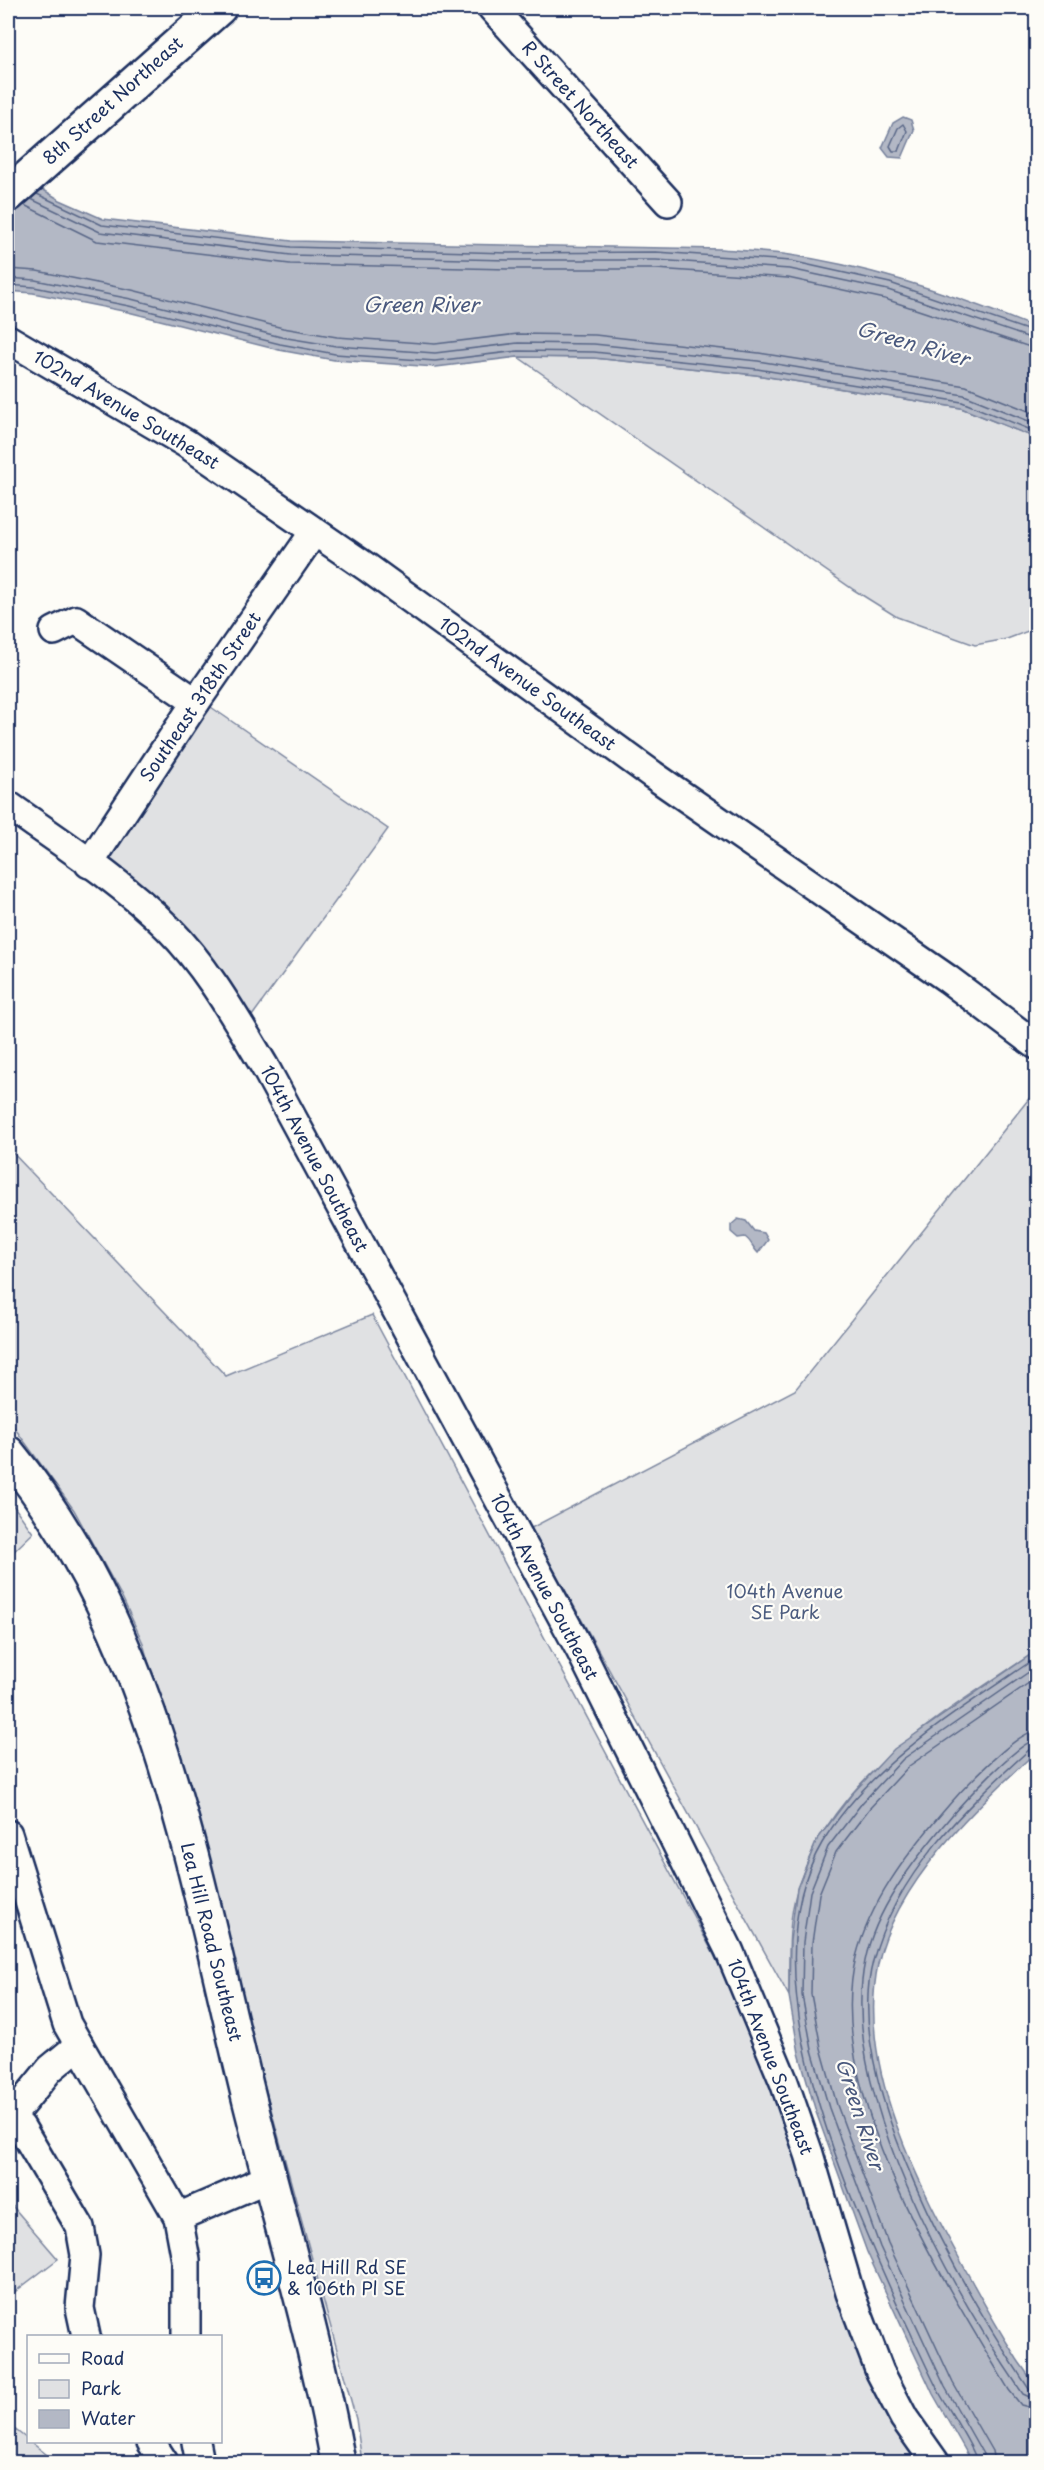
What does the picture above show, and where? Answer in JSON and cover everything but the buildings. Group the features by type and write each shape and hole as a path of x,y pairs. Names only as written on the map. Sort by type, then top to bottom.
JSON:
{"main road":[{"name":"8th Street Northeast","path":"8,195 219,8"},
{"name":"Lea Hill Road Southeast","path":"8,1453 38,1490 64,1529 125,1648 149,1711 171,1780 269,2178 313,2340 338,2463"}],"street":[{"name":"R Street Northeast","path":"492,8 668,202"},
{"name":"102nd Avenue Southeast","path":"8,339 177,437 368,568 653,775 948,979 1036,1044"},
{"name":"Southeast 318th Street","path":"89,864 196,702 314,532"},
{"path":"54,631 76,620 196,702"},
{"name":"104th Avenue Southeast","path":"8,805 89,864 168,928 227,1003 270,1077 580,1650 753,2003 809,2154 850,2293 880,2372 904,2418 935,2463"},
{"path":"8,1834 67,2024 178,2217 186,2260 186,2335"},
{"path":"79,2045 50,2069 9,2115 21,2127 80,2227 85,2255 80,2308 86,2335"},
{"path":"178,2217 269,2178"},
{"path":"152,2443 164,2463"},
{"path":"196,2443 200,2463"}],"green space":[{"path":"518,357 594,358 756,375 961,408 1036,438 1036,628 1007,639 975,645 897,617 854,590"},
{"path":"208,705 388,829 252,1016 190,936 159,902 106,858"},
{"name":"104th Avenue SE Park","path":"1036,1090 1036,1651 965,1698 896,1750 865,1779 837,1812 815,1847 794,1900 789,1941 789,1996 531,1528 795,1390"},
{"path":"8,1148 226,1376 372,1315 752,2026 806,2186 834,2283 900,2435 918,2462 362,2462 356,2419 143,1643 122,1597 74,1510 8,1419"},
{"path":"8,1498 33,1533 8,1557"},
{"path":"8,2201 58,2259 8,2297"},
{"path":"8,2424 27,2439 27,2443 32,2443 56,2462 8,2462"}],"water":[{"path":"903,117 911,120 914,130 902,158 889,157 882,148 893,123"},
{"name":"Green River","path":"8,168 60,200 103,219 292,241 722,249 790,255 884,275 946,294 1036,328 1036,438 961,408 756,375 594,358 518,357 436,367 334,360 279,350 128,312 33,293 8,291"},
{"path":"738,1219 746,1221 754,1231 764,1233 768,1240 758,1253 749,1240 745,1237 738,1238 731,1232 731,1225"},
{"name":"Green River","path":"1036,1651 1036,1752 965,1821 920,1875 887,1934 878,1964 874,2004 876,2045 884,2085 913,2166 980,2297 1036,2390 1038,2425 1036,2462 972,2462 933,2394 867,2252 816,2112 799,2053 789,1996 790,1941 797,1888 817,1840 852,1794 894,1749"}],"place":[{"name":"Lea Hill Rd SE & 106th Pl SE","path":"264,2278"}]}
